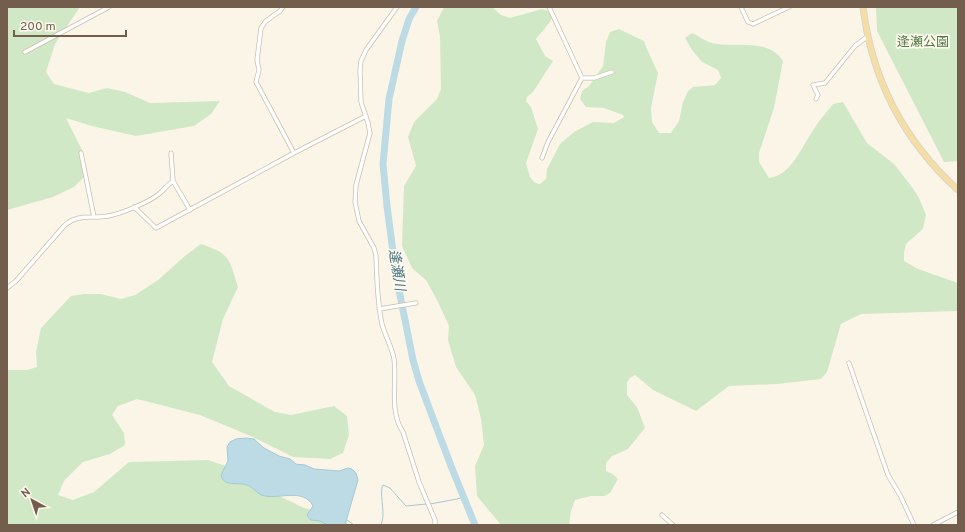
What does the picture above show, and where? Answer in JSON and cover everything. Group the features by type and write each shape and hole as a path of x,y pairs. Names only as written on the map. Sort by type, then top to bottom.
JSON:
{"main road":[{"path":"863,7 868,36 878,74 897,116 934,166 958,190"}],"street":[{"path":"25,52 109,7"},
{"path":"282,7 280,11 266,21 261,28 258,56 259,70 256,82 294,153"},
{"path":"397,7 368,47 361,61 361,102 370,133 356,185 355,202 359,221 374,252 379,309 394,359 396,408 399,426 403,432 419,482 435,520 435,525"},
{"path":"741,7 748,22 753,24 789,7"},
{"path":"551,8 582,78"},
{"path":"816,99 818,94 813,85 825,83 855,46 868,36"},
{"path":"582,78 594,78 612,72"},
{"path":"542,158 548,142 582,78"},
{"path":"134,206 156,228 294,153 366,116"},
{"path":"171,152 173,181 190,210"},
{"path":"81,153 94,217"},
{"path":"7,288 70,221 77,218 111,216 159,194 167,184 173,181"},
{"path":"379,309 416,303"},
{"path":"849,363 888,475 900,494 914,525"},
{"path":"933,525 958,512"},
{"path":"662,515 673,525"}],"green space":[{"path":"7,7 80,7 55,44 46,72 54,84 89,93 107,88 125,92 150,103 220,101 211,114 194,126 136,136 92,126 66,118 82,150 84,177 74,187 53,197 7,210"},
{"path":"444,7 492,7 501,15 510,18 542,9 548,11 552,18 549,24 536,39 545,56 553,61 533,92 527,97 526,101 531,107 538,129 526,163 530,177 535,183 540,184 546,179 547,169 560,144 574,132 593,122 614,123 624,117 623,115 604,108 586,107 580,99 582,91 589,86 603,66 606,42 610,32 619,29 644,41 658,73 651,108 652,122 659,133 671,133 679,121 683,102 688,91 693,87 715,85 721,78 718,70 702,62 692,50 685,38 692,33 713,43 726,45 753,45 770,49 783,61 774,108 759,153 759,162 769,178 784,172 790,166 818,122 833,104 843,102 867,143 894,164 912,187 919,198 926,215 923,229 906,244 904,261 918,269 958,283 958,311 861,314 841,324 827,372 821,379 777,384 729,386 696,411 653,390 635,375 627,382 627,395 637,407 645,428 628,449 612,456 606,463 606,471 613,474 618,479 610,493 604,496 591,496 575,500 571,511 569,525 501,525 477,496 475,466 484,445 481,419 475,395 456,367 448,340 449,326 438,302 426,280 412,268 402,246 404,186 416,166 408,137 414,122 437,99 441,89 440,37 437,21"},
{"name":"逢瀬公園","path":"876,7 958,7 958,161 944,162 877,31"},
{"path":"201,244 224,255 233,270 238,287 223,319 212,362 229,386 275,412 291,415 334,406 347,416 349,435 343,453 330,459 293,457 253,437 200,415 137,399 118,406 112,415 124,433 125,445 110,454 83,462 64,481 58,495 73,500 94,492 129,462 208,460 238,470 271,492 302,507 351,525 7,525 7,370 27,370 37,367 36,352 41,328 71,296 101,294 121,299 135,295 158,280"}],"water":[{"path":"236,439 254,439 264,448 279,456 290,459 296,464 305,465 314,469 339,471 348,468 352,469 356,473 358,480 345,525 328,525 320,521 311,520 307,515 313,506 304,497 291,495 271,497 265,496 247,485 228,483 222,479 221,475 228,461 227,447 230,442"}],"waterway":[{"name":"逢瀬川","path":"416,7 409,19 402,41 389,99 383,164 387,206 396,275 413,360 419,381 475,525"},
{"path":"381,525 383,516 383,485 390,488 406,506 427,504"},
{"path":"430,504 464,497"},
{"path":"347,520 354,525"}]}
